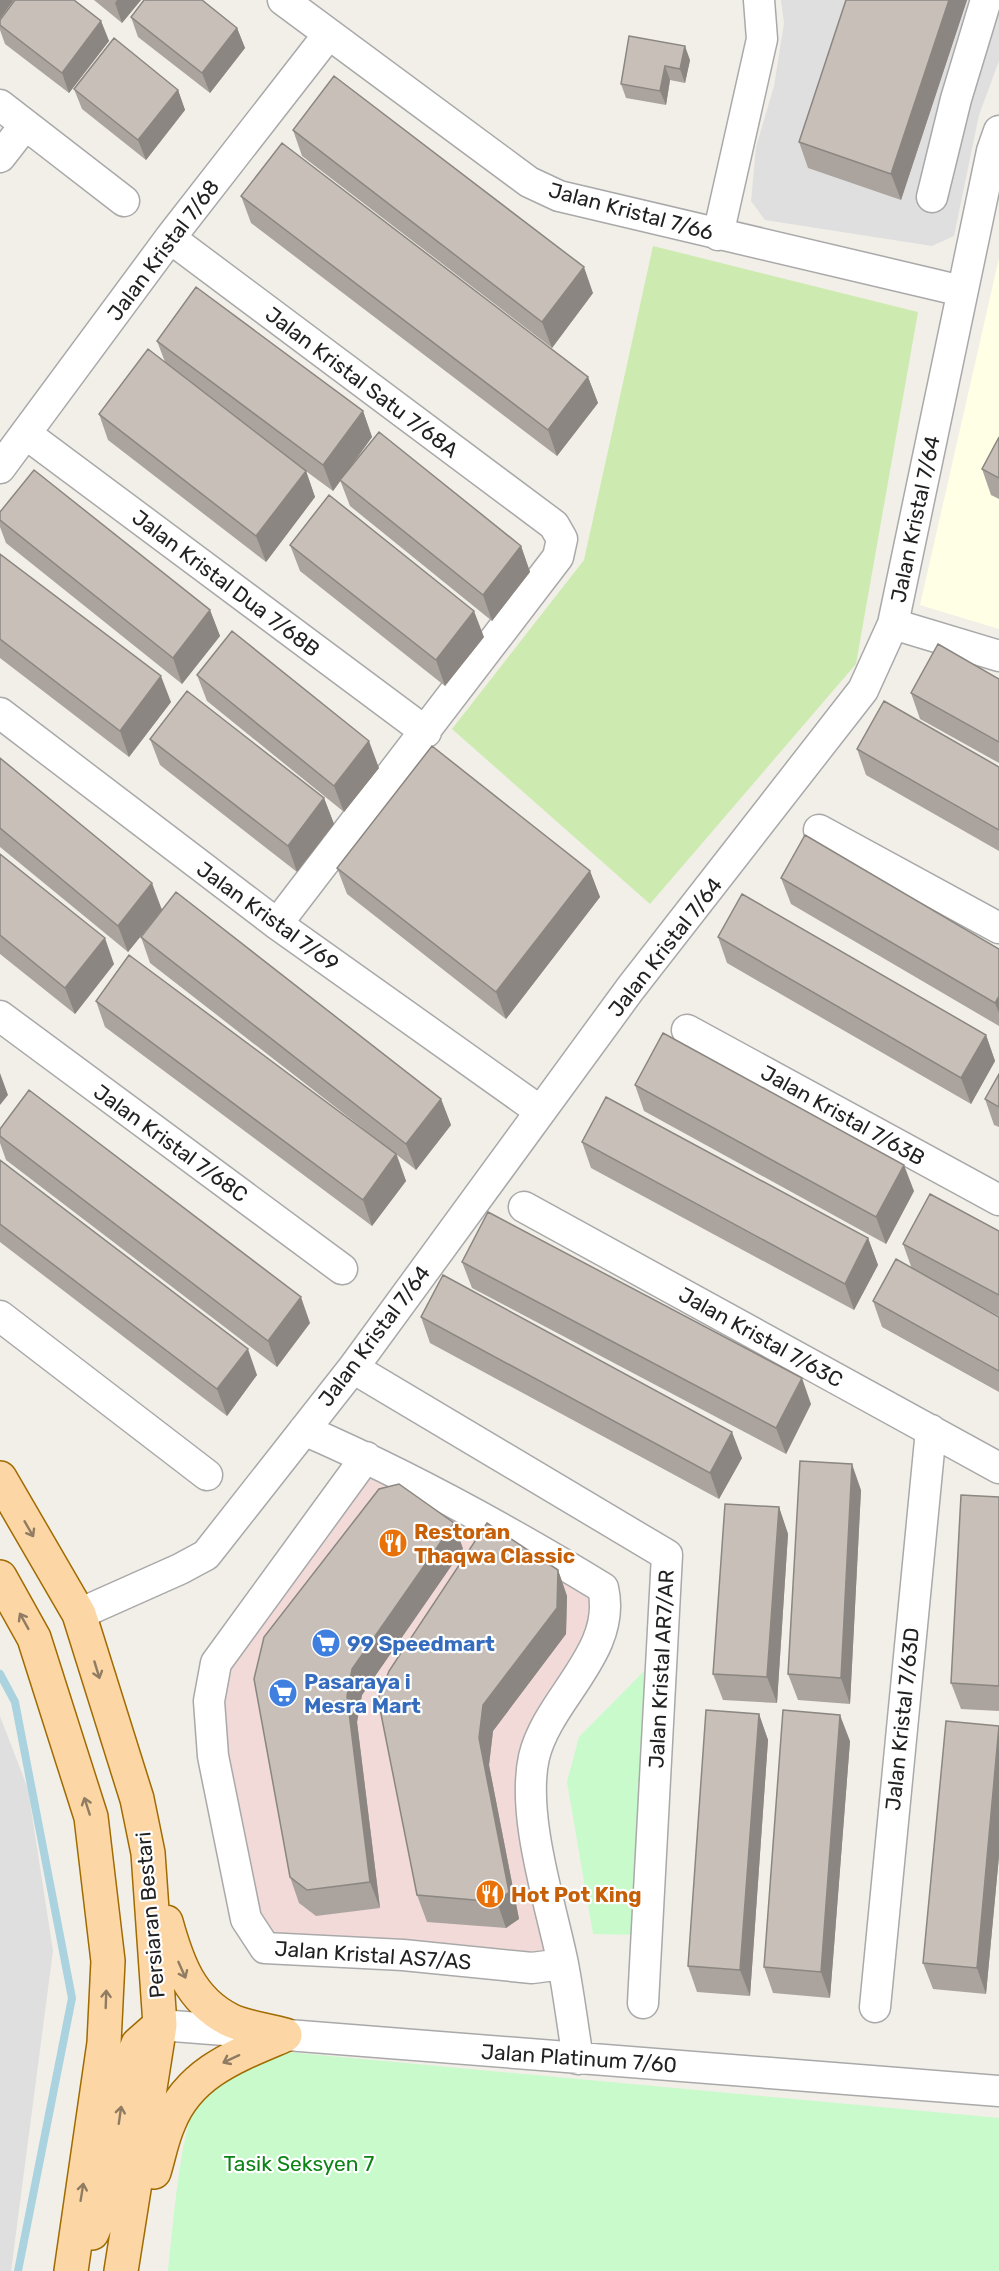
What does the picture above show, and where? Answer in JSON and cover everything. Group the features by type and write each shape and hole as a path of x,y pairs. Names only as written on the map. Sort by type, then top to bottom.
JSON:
{"main road":[{"name":"Persiaran Bestari","path":"0,1478 79,1614 137,1799 148,1853 160,2025 121,2267"},
{"path":"0,1577 34,1638 91,1817 108,1961 104,2043 71,2271"},
{"path":"148,1853 175,1956 196,1995 231,2020 285,2035"},
{"path":"76,2271 101,2212 115,2155 125,2078 138,2044 160,2025"},
{"path":"121,2267 169,2122 189,2087 219,2065 285,2035"}],"street":[{"name":"Jalan Kristal 7/66","path":"283,0 529,182 559,196 962,291"},
{"path":"718,235 762,39 759,0"},
{"path":"932,196 956,99 986,0"},
{"name":"Jalan Kristal 7/68","path":"0,468 170,238 328,35"},
{"path":"0,105 124,201"},
{"path":"0,157 25,125"},
{"name":"Jalan Kristal 7/64","path":"79,1614 206,1555 353,1368 630,989 758,829 862,690 893,624 992,151 999,131"},
{"name":"Jalan Kristal Satu 7/68A","path":"170,238 554,525 561,539 558,557 426,732"},
{"name":"Jalan Kristal Dua 7/68B","path":"26,434 426,732"},
{"path":"893,624 999,656"},
{"name":"Jalan Kristal 7/69","path":"0,713 277,924 540,1111"},
{"path":"277,924 426,732"},
{"path":"819,830 999,928"},
{"name":"Jalan Kristal 7/68C","path":"0,1016 342,1269"},
{"name":"Jalan Kristal 7/63B","path":"687,1030 999,1200"},
{"name":"Jalan Kristal 7/63C","path":"524,1207 999,1468"},
{"path":"0,1316 207,1475"},
{"name":"Jalan Kristal AR7/AR","path":"353,1368 667,1555 643,2003"},
{"path":"304,1430 366,1457 500,1526 603,1588 607,1605 604,1626 549,1723 534,1756 532,1773 532,1808 543,1874 563,1964 578,2059"},
{"name":"Jalan Kristal 7/63D","path":"875,2007 931,1430"},
{"name":"Jalan Kristal AS7/AS","path":"366,1457 216,1663 209,1701 213,1756 246,1919 265,1948 403,1955 532,1968 563,1964"},
{"name":"Jalan Platinum 7/60","path":"160,2025 999,2091"}],"shaded area":[{"path":"781,0 999,0 999,61 979,115 954,236 932,246 765,220 751,201 756,147 774,86 784,23"},
{"path":"999,258 999,629 920,605"},
{"path":"371,1468 593,1593 594,1624 525,1752 551,1955 271,1940 255,1917 223,1759 224,1668"},
{"path":"0,1716 28,1789 53,1951 11,2271 0,2271"}],"green space":[{"path":"653,246 918,312 856,664 650,904 452,729 584,560"},
{"path":"649,1666 639,1935 593,1934 567,1782 579,1737"},
{"name":"Tasik Seksyen 7","path":"287,2052 999,2118 999,2271 168,2271 179,2173 190,2120 197,2100 206,2087 221,2077"}],"building":[{"path":"15,0 74,0 101,21 62,73 0,25 0,20"},
{"path":"144,0 202,0 237,28 202,73 131,17"},
{"path":"846,0 949,0 891,174 799,142"},
{"path":"629,36 685,46 680,69 665,66 660,91 621,84"},
{"path":"114,38 178,90 138,140 74,89"},
{"path":"334,76 584,267 542,322 293,130"},
{"path":"282,143 588,377 548,430 241,196"},
{"path":"196,287 363,411 323,465 157,341"},
{"path":"148,349 306,471 256,536 99,414"},
{"path":"379,432 521,546 483,595 340,480"},
{"path":"999,437 999,478 982,469"},
{"path":"34,470 210,610 173,658 0,520 0,512"},
{"path":"329,495 474,611 436,660 290,545"},
{"path":"0,554 161,676 120,731 0,639"},
{"path":"232,631 369,741 334,786 197,675"},
{"path":"938,644 999,679 999,742 911,693"},
{"path":"187,691 324,798 288,846 150,739"},
{"path":"884,701 999,767 999,830 857,749"},
{"path":"432,746 590,871 496,992 337,868"},
{"path":"0,758 152,883 118,926 0,828"},
{"path":"805,835 999,949 999,996 995,1003 781,878"},
{"path":"0,854 105,938 65,988 0,935"},
{"path":"176,892 441,1099 406,1144 141,937"},
{"path":"742,894 986,1035 961,1078 718,937"},
{"path":"129,955 396,1154 363,1200 96,1001"},
{"path":"663,1033 904,1165 876,1217 635,1085"},
{"path":"999,1074 999,1107 985,1099"},
{"path":"29,1090 301,1297 268,1341 0,1136 0,1129"},
{"path":"606,1097 868,1238 845,1284 582,1142"},
{"path":"0,1160 248,1349 217,1389 0,1224"},
{"path":"930,1194 999,1231 999,1295 903,1244"},
{"path":"488,1212 802,1378 776,1428 462,1262"},
{"path":"896,1259 999,1317 999,1371 873,1301"},
{"path":"443,1275 732,1432 710,1473 421,1317"},
{"path":"800,1461 852,1464 841,1678 788,1674"},
{"path":"399,1484 454,1523 352,1669 347,1696 370,1882 307,1890 290,1877 254,1679 264,1637 379,1489"},
{"path":"961,1495 999,1497 999,1686 951,1683"},
{"path":"725,1504 779,1507 767,1677 713,1674"},
{"path":"487,1523 558,1570 557,1608 483,1705 479,1738 509,1892 497,1902 417,1895 378,1699 389,1671"},
{"path":"706,1710 759,1714 740,1970 688,1966"},
{"path":"783,1710 840,1715 821,1972 764,1967"},
{"path":"946,1721 999,1726 977,1968 923,1963"}],"waterway":[{"path":"0,1674 15,1702 72,1998 18,2271"}],"place":[{"name":"Restoran Thaqwa Classic","path":"393,1543"},
{"name":"99 Speedmart","path":"326,1643"},
{"name":"Pasaraya i Mesra Mart","path":"283,1693"},
{"name":"Hot Pot King","path":"490,1894"}]}
